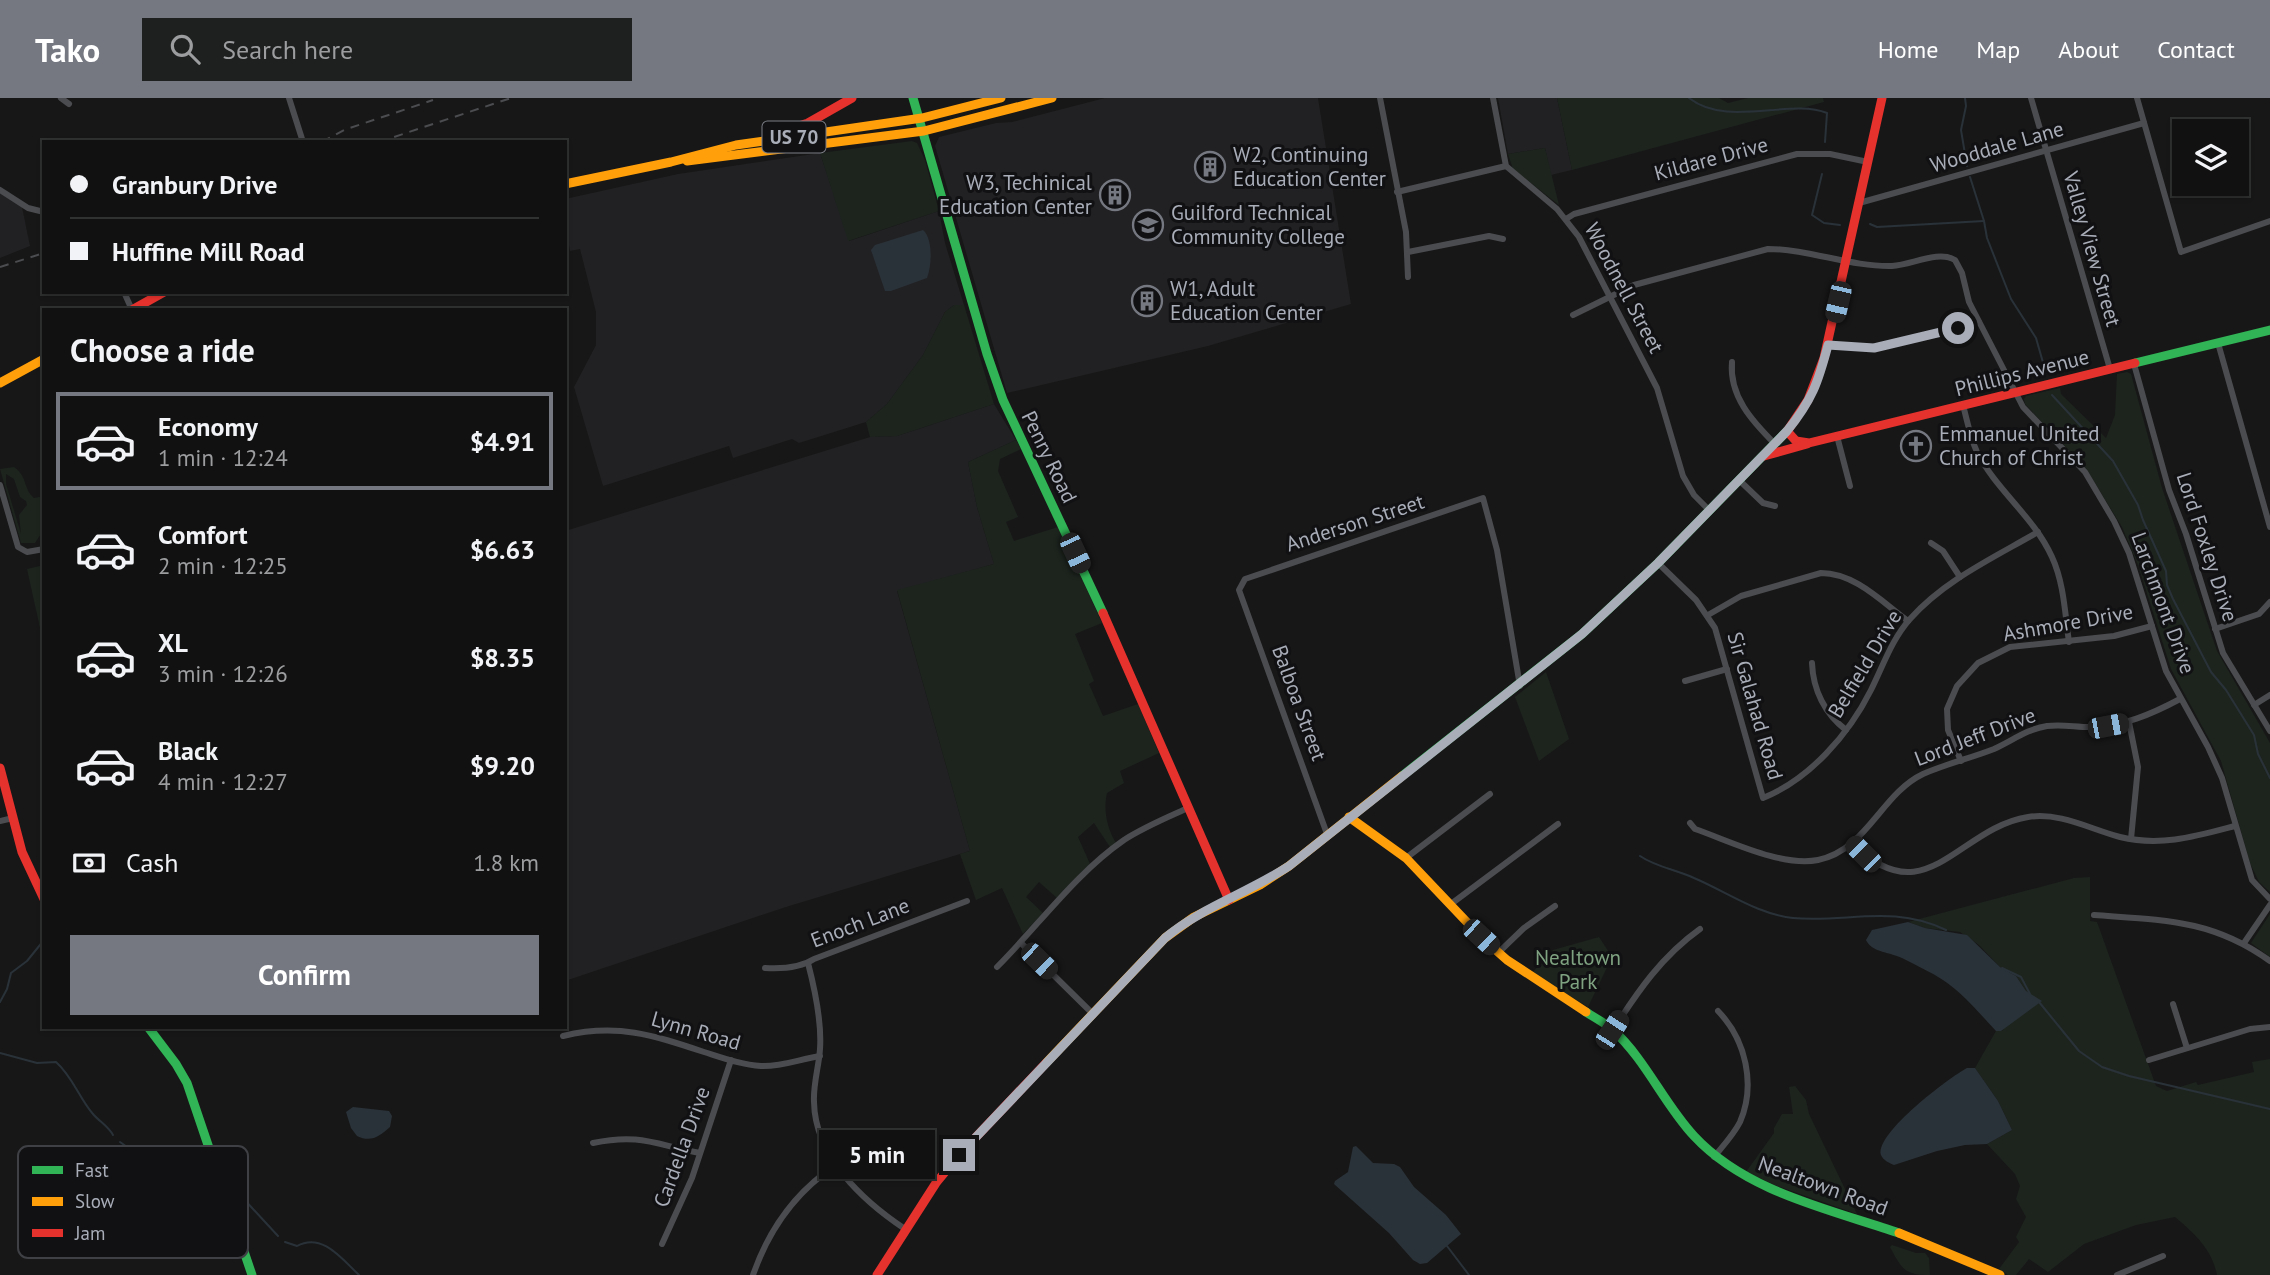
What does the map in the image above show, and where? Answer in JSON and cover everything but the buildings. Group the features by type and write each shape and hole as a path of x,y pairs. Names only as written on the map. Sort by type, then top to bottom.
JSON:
{"main road":[{"path":"736,145 808,123 852,98"},
{"name":"Penry Road","path":"915,98 987,354 1003,400 1112,632 1229,900"},
{"name":"US 70","path":"567,184 671,162 736,145 920,118 1001,98"},
{"name":"US 70","path":"671,162 705,161 924,131 1052,98"},
{"path":"877,1275 936,1183 959,1155 1165,938 1194,916 1260,885 1289,866 1520,685 1582,634 1658,563 1787,431 1803,411 1818,383 1882,98"},
{"path":"136,308 160,294"},
{"name":"Phillips Avenue","path":"1762,457 1837,436 2270,330"},
{"path":"0,383 42,360"},
{"path":"1787,431 1796,442 1809,443"},
{"path":"0,768 25,862 42,895"},
{"name":"Nealtown Road","path":"1349,817 1406,858 1497,953 1612,1030 1638,1059 1693,1135 1714,1157 1733,1170 1770,1188 1922,1241 2000,1275"},
{"path":"150,1029 187,1083 208,1146"},
{"path":"246,1258 252,1275"}],"street":[{"path":"61,98 69,104"},
{"path":"289,98 302,140"},
{"path":"1380,98 1406,232 1408,277"},
{"path":"1397,192 1506,166 1493,98"},
{"name":"Valley View Street","path":"2032,98 2045,151 2110,369"},
{"path":"2137,98 2181,252 2270,221"},
{"name":"Wooddale Lane","path":"1859,203 1867,203 2144,123"},
{"name":"Kildare Drive","path":"1566,219 1574,214 1797,154 1830,154 1868,163"},
{"name":"Woodnell Street","path":"1506,166 1566,219 1579,237 1657,388 1683,476 1694,495 1709,510"},
{"path":"0,190 28,208 42,212"},
{"path":"1408,253 1489,236 1503,239"},
{"path":"1573,315 1634,285 1768,249 1786,249 1847,260"},
{"name":"Larchmont Drive","path":"1847,260 1881,266 1902,266 1943,256 1955,260 1979,322 2023,407 2066,450 2096,489 2129,553 2166,671 2216,763 2252,880 2270,899"},
{"path":"1828,345 1874,348 1979,322"},
{"path":"2218,343 2270,527"},
{"path":"1732,362 1731,374 1737,396 1748,414 1775,444"},
{"name":"Lord Foxley Drive","path":"2134,364 2169,490 2186,534 2223,653 2270,731"},
{"path":"1963,405 1976,451 2038,532 2052,557 2060,580 2069,642"},
{"path":"1837,436 1850,486"},
{"path":"1739,480 1763,503 1775,506"},
{"path":"0,485 18,547 27,552 42,548"},
{"name":"Anderson Street","path":"1241,584 1258,573 1483,498 1497,550 1520,685"},
{"name":"Belfield Drive","path":"1763,797 1794,783 1846,730 1855,719 1886,656 1908,621 1935,595 1960,577 2038,532"},
{"path":"1931,543 1943,551 1960,577"},
{"name":"Sir Galahad Road","path":"1658,563 1696,600 1715,628 1763,797"},
{"path":"1708,615 1741,596 1821,573 1834,573 1847,576 1908,621"},
{"name":"Balboa Street","path":"1241,584 1239,590 1327,834"},
{"path":"2216,629 2259,614 2270,601"},
{"name":"Ashmore Drive","path":"1961,761 1948,730 1947,709 1951,696 1965,675 1978,663 2010,647 2114,636 2152,626"},
{"path":"1812,663 1812,673 1827,712 1846,730"},
{"path":"1685,681 1727,669"},
{"path":"2255,705 2270,695"},
{"name":"Lord Jeff Drive","path":"1690,824 1695,829 1777,858 1792,861 1822,859 1853,844 1913,780 2010,741 2029,730 2046,726 2089,727 2129,722 2180,699"},
{"path":"2129,722 2138,767 2131,839"},
{"path":"1406,858 1490,794"},
{"path":"997,967 1060,898 1123,841 1188,808"},
{"path":"1853,844 1882,866 1893,870 1917,871 1929,869 1946,860 1986,832 2026,817 2047,816 2063,819 2147,842 2179,840 2235,826"},
{"path":"0,821 13,818"},
{"path":"1451,904 1558,824"},
{"name":"Enoch Lane","path":"765,968 788,968 808,963 967,901"},
{"path":"2244,943 2270,905"},
{"path":"1497,953 1524,928 1555,906"},
{"path":"2094,915 2195,925 2244,943 2270,961"},
{"path":"1612,1030 1654,970 1700,929"},
{"path":"1021,943 1093,1014"},
{"path":"808,963 819,1024 820,1056 814,1108 823,1140 836,1165 864,1197 905,1229"},
{"path":"2174,1004 2187,1048"},
{"path":"1714,1157 1739,1123 1749,1086 1744,1057 1734,1032 1718,1011"},
{"path":"2149,1060 2250,1029 2270,1027"},
{"name":"Lynn Road","path":"563,1036 598,1029 626,1030 656,1036 731,1060 762,1066 820,1056"},
{"name":"Cardella Drive","path":"662,1244 677,1214 700,1153 731,1060"},
{"path":"593,1143 640,1139 700,1153"},
{"path":"753,1275 766,1241 785,1211 811,1183 836,1165"},
{"path":"2118,1275 2163,1255"}],"shaded area":[{"name":"Guilford Technical Community College","path":"1105,98 1318,98 1351,304 1208,346 1007,393 935,146 939,137"},
{"path":"1498,98 1557,98 1572,170 1551,175 1545,148 1508,154"},
{"path":"820,153 849,241 939,211 945,243 964,305 954,305 945,312 923,355 887,404 866,422 799,443 792,439 733,458 729,446 603,486 574,387 596,345 596,312 580,249 570,251 567,199 678,174"},
{"path":"0,193 22,207 30,246 0,258"},
{"path":"923,230 929,239 931,252 927,278 885,291 871,250 875,245"},
{"path":"994,404 1016,440 968,462 977,507 994,564 897,591 970,851 786,907 567,980 567,530 870,437 897,436"},
{"path":"1908,922 1925,928 1967,935 2000,967 2016,976 2026,991 2042,1001 2001,1031 1996,1031 1964,997 1943,980 1904,959 1877,950 1866,940 1872,930"},
{"path":"1967,1068 1975,1068 1998,1101 2012,1130 1987,1144 1937,1151 1894,1165 1885,1160 1881,1155 1882,1145 1901,1120"},
{"path":"353,1107 389,1111 392,1116 390,1127 375,1138 357,1136 351,1128 346,1112"},
{"path":"1356,1146 1373,1163 1400,1167 1414,1187 1446,1215 1461,1234 1427,1263 1420,1264 1413,1260 1389,1233 1334,1184 1348,1172 1353,1147"}],"green space":[{"path":"1557,98 1719,98 1728,103 1748,98 1823,98 1824,102 1572,170"},
{"path":"912,141 917,143 925,160 939,211 848,241 820,153"},
{"path":"1545,148 1559,205 1513,169 1508,154"},
{"path":"954,305 964,305 994,404 897,436 870,437 866,422 887,404 923,355 945,312"},
{"path":"2117,374 2131,374 2162,488 2217,651 2270,743 2270,892 2259,882 2250,863 2221,761 2171,669 2138,565 2122,527 2087,470 2025,404 2026,396 2060,388 2061,394 2106,438 2115,415"},
{"path":"1016,440 1021,449 1000,459 998,471 1018,517 1006,522 1014,541 1058,527 1102,623 1075,634 1094,681 1089,684 1103,716 1138,704 1159,753 1120,771 1124,783 1107,793 1105,806 1108,825 1116,843 1110,847 1094,823 1078,837 1090,864 1057,898 1039,882 1026,897 1043,913 1023,934 1002,888 976,900 960,854 970,851 897,590 994,564 977,507 968,462"},
{"path":"14,467 34,498 42,496 42,532 35,543 21,543 0,469","holes":["6,474 14,479 20,497 27,505 19,515 21,534 6,484"]},
{"path":"42,565 40,628 27,569"},
{"path":"1546,672 1569,739 1539,761 1515,697"},
{"path":"2090,877 2090,921 2097,922 2156,1086 2167,1091 2196,1082 2198,1085 2254,1072 2252,1062 2270,1059 2270,1275 2217,1275 2207,1249 2175,1217 2136,1225 2084,1244 2048,1272 2029,1259 2016,1275 2008,1275 1999,1269 2019,1242 2016,1237 2026,1217 2016,1199 2020,1186 2015,1174 1987,1144 2012,1130 1998,1101 1975,1068 1996,1031 2002,1031 2026,991 2016,976 2000,967 1979,945 1960,932 1925,928 1908,922 2074,878"},
{"path":"2270,914 2270,957 2251,943"},
{"name":"Nealtown Park","path":"1599,937 1612,957 1588,1007 1532,973 1553,950"},
{"path":"1795,1086 1806,1100 1809,1114 1857,1214 1777,1186 1746,1172 1774,1133 1782,1114 1793,1114 1789,1087"},
{"path":"1892,1245 1916,1253 1925,1253 1929,1258 1930,1275 1914,1274 1905,1269 1890,1247"}],"waterway":[{"path":"1689,98 1704,107 1721,111 1812,109 1827,113 1825,142"},
{"path":"1965,98 1961,130 1967,166"},
{"path":"1822,174 1812,215 1824,223 1840,225"},
{"path":"1970,177 1987,238 2011,299 2036,338 2046,373"},
{"path":"1870,224 1877,227 1984,221"},
{"path":"2052,395 2113,461 2138,505 2166,571 2167,585 2173,599 2211,672 2226,690 2254,735 2258,754 2270,778"},
{"path":"1640,856 1780,916 1813,919 1888,916 1926,922 1946,930"},
{"path":"0,1002 11,973 27,961 42,942"},
{"path":"2002,968 2021,977 2030,994"},
{"path":"2039,1002 2079,1051 2102,1067 2129,1076 2270,1109"},
{"path":"0,1053 37,1063 56,1062 67,1074 88,1108 113,1135"},
{"path":"120,1142 126,1146"},
{"path":"248,1204 278,1236"},
{"path":"285,1242 297,1246 315,1242 323,1245 339,1255 359,1275"},
{"path":"1447,1246 1469,1275"}],"railway":[{"path":"385,140 511,98"},
{"path":"326,140 344,130 433,100"},
{"path":"0,267 42,254"}],"traffic: fast":[{"path":"913,98 987,354 1003,400 1103,613"},
{"path":"2135,363 2270,330"},
{"path":"1402,776 1582,634 1658,563 1788,430"},
{"path":"1586,1012 1610,1027 1625,1042 1683,1123 1715,1155 1763,1185 1817,1207 1899,1233"},
{"path":"150,1029 187,1083 208,1146"},
{"path":"246,1258 252,1275"}],"traffic: slow":[{"path":"567,184 671,162 736,145 922,118 1001,98"},
{"path":"687,161 924,131 1052,98"},
{"path":"0,383 42,360"},
{"path":"1046,1063 1165,938 1194,917 1260,885 1289,866 1402,776"},
{"path":"1349,817 1406,858 1481,937 1507,960 1586,1012"},
{"path":"1899,1233 2000,1275"}],"traffic: jam":[{"path":"776,134 808,123 852,98"},
{"path":"1788,430 1808,400 1824,358 1882,98"},
{"path":"136,308 160,294"},
{"path":"1787,431 1796,441 1809,443 2135,363"},
{"path":"1764,456 1807,444"},
{"path":"1103,613 1229,900"},
{"path":"0,768 22,852 42,895"},
{"path":"877,1275 936,1183 1046,1063"}],"place":[{"name":"W2, Continuing Education Center","path":"1210,167"},
{"name":"W3, Techinical Education Center","path":"1115,195"},
{"name":"Guilford Technical Community College","path":"1148,225"},
{"name":"W1, Adult Education Center","path":"1147,301"},
{"name":"Emmanuel United Church of Christ","path":"1916,446"}],"route":[{"path":"959,1155 1180,925 1260,885 1289,866 1515,689 1595,622 1658,563 1787,431 1803,411 1818,383 1828,345 1874,348 1958,328"}]}
